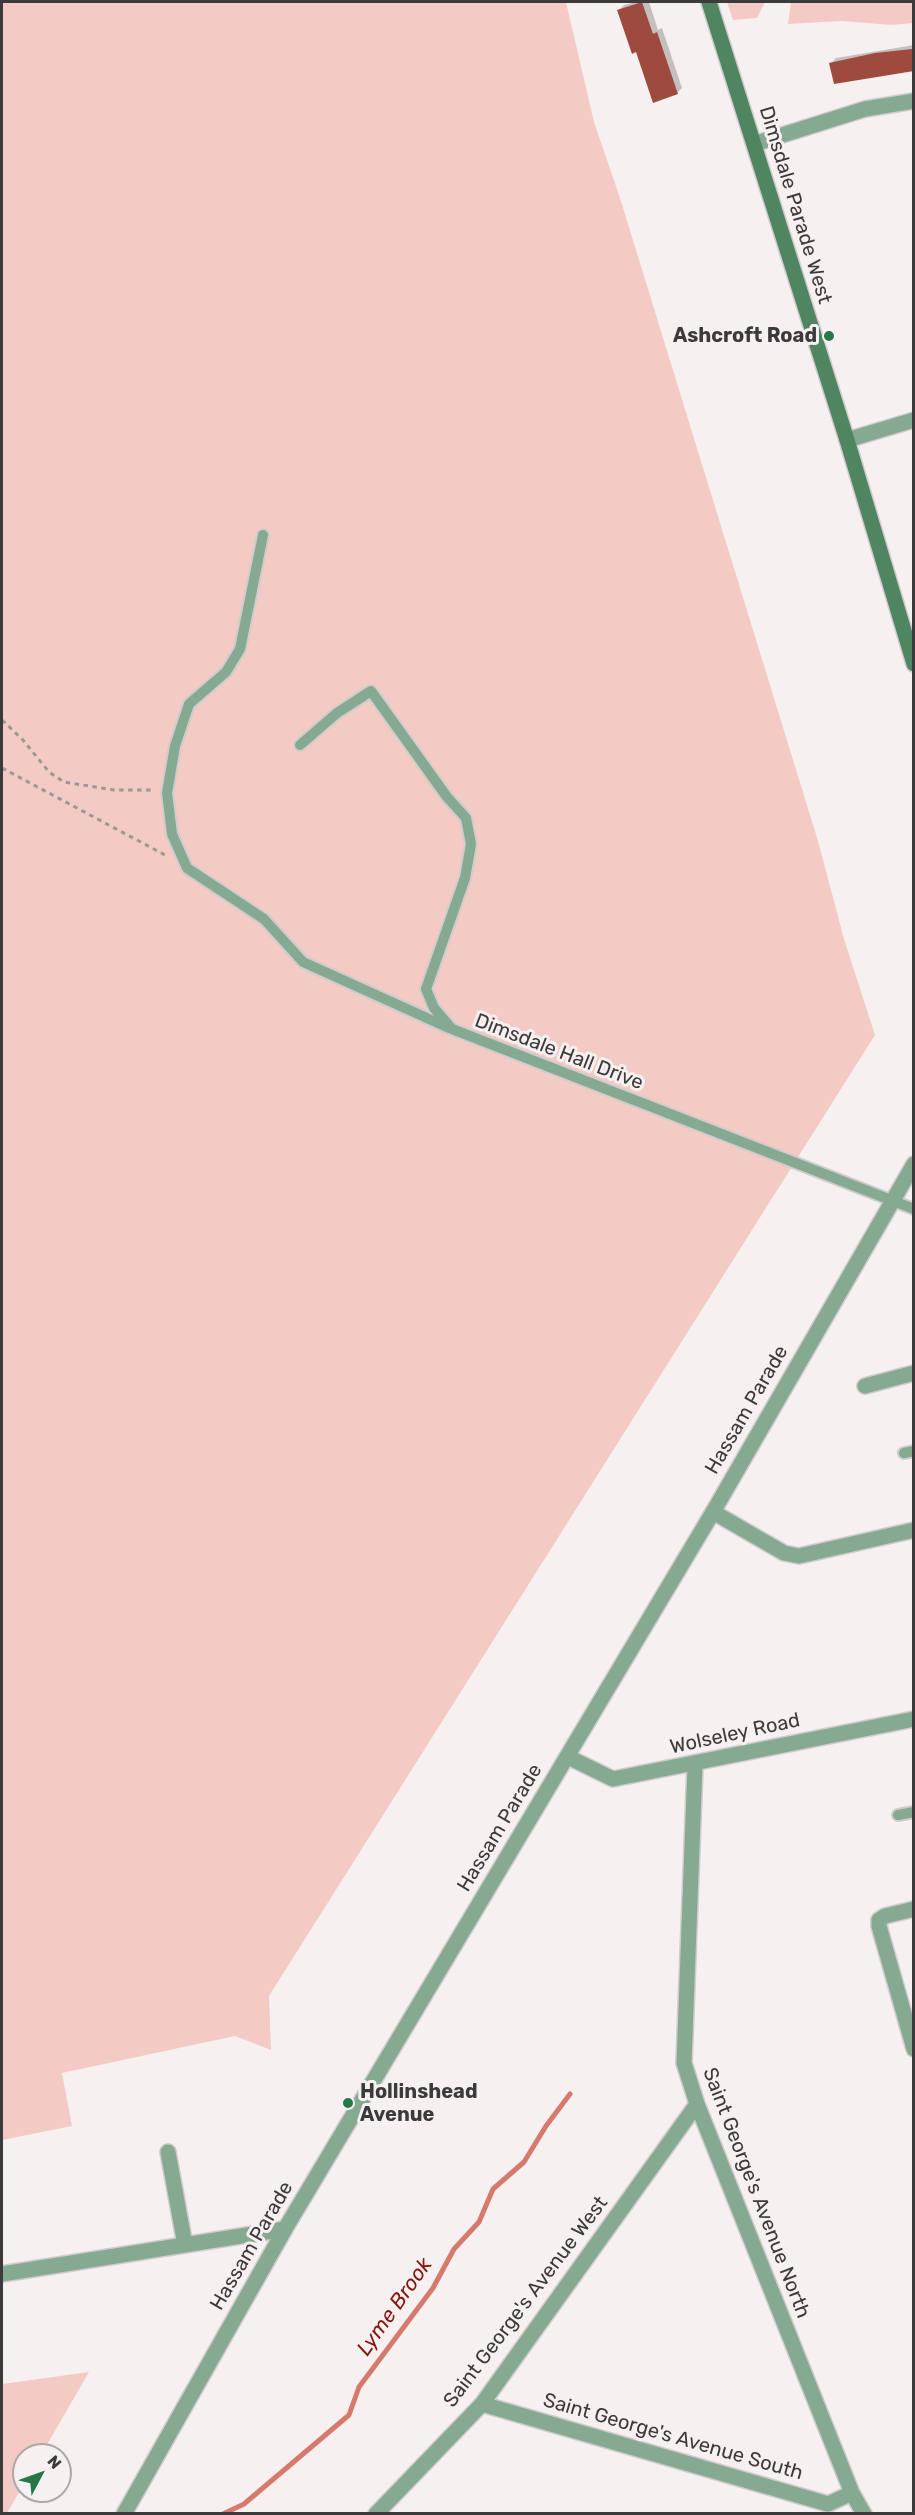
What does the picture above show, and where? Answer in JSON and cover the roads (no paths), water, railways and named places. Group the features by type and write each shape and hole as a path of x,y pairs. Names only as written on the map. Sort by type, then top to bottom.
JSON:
{"main road":[{"name":"Dimsdale Parade West","path":"709,2 847,440 914,664"}],"street":[{"path":"754,144 866,109 914,101"},
{"path":"847,440 914,420"},
{"name":"Hassam Parade","path":"124,2514 285,2229 713,1512 891,1200 914,1164"},
{"path":"865,1386 914,1373"},
{"path":"713,1512 784,1553 799,1556 914,1530"},
{"name":"Wolseley Road","path":"568,1757 613,1779 695,1765 914,1719"},
{"name":"Saint George's Avenue North","path":"695,1765 684,2063 697,2104 852,2493 864,2514"},
{"path":"914,1910 879,1920 908,2011 914,2049"},
{"name":"Saint George's Avenue West","path":"376,2514 482,2404 697,2104"},
{"path":"168,2152 185,2245"},
{"path":"2,2274 285,2229"},
{"name":"Saint George's Avenue South","path":"482,2404 828,2504 852,2493"}],"lane":[{"path":"262,535 240,649 226,672 189,704 175,746 167,793 172,834 187,868 264,919 303,962 452,1029"},
{"name":"Dimsdale Hall Drive","path":"300,745 337,713 371,691 447,796 466,818 471,844 465,878 426,989 434,1008 452,1029 914,1209"},
{"path":"898,1815 914,1812"}],"waterway":[{"name":"Lyme Brook","path":"223,2514 244,2504 349,2415 359,2387 433,2288 454,2249 479,2222 493,2189 524,2162 546,2126 570,2094"}],"place":[{"name":"Ashcroft Road","path":"829,336"},
{"name":"Hollinshead Avenue","path":"348,2103"}]}
